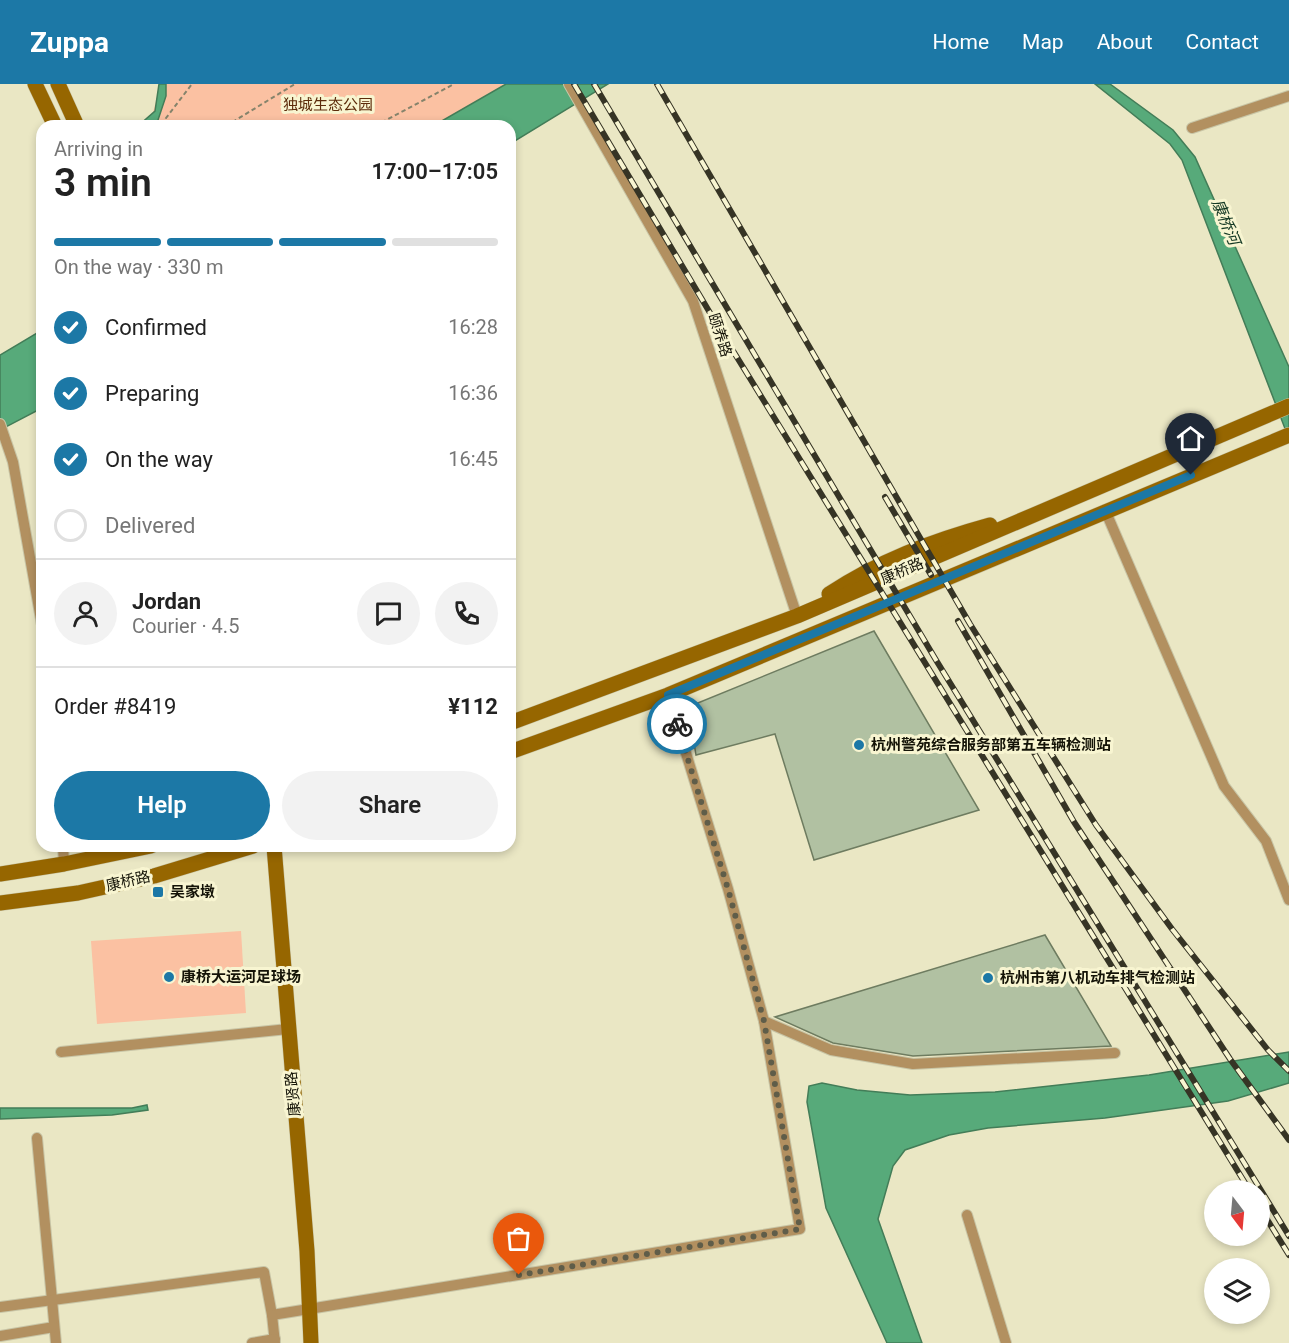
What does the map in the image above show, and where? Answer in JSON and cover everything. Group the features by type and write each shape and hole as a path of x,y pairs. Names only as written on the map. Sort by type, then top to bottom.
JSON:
{"main road":[{"path":"35,84 52,120"},
{"path":"58,84 74,120"},
{"name":"康桥路","path":"516,721 798,615 1289,406"},
{"name":"康桥路","path":"516,750 668,695 1105,510 1284,437"},
{"name":"康桥路","path":"0,873 64,864 122,852"},
{"name":"康桥路","path":"0,903 78,893 154,876 233,852"},
{"name":"康贤路","path":"274,852 311,1343"}],"street":[{"name":"颐养路","path":"569,84 693,301 798,615"},
{"path":"1192,128 1289,96"},
{"path":"0,423 13,462 36,586"},
{"path":"1105,510 1224,786 1266,841 1289,900"},
{"path":"272,1315 800,1229 764,1021 728,889 668,695"},
{"path":"63,852 64,864"},
{"path":"764,1021 831,1050 913,1064 1115,1053"},
{"path":"61,1052 288,1029"},
{"path":"37,1137 56,1343"},
{"path":"968,1215 1006,1343"},
{"path":"0,1306 264,1272 275,1341 252,1343"},
{"path":"0,1336 54,1327"}],"path":[{"path":"166,120 192,84"},
{"path":"236,120 295,84"},
{"path":"386,120 454,84"}],"green space":[{"name":"独城生态公园","path":"161,84 506,84 443,120 151,120"},
{"name":"康桥大运河足球场","path":"241,931 246,1013 97,1024 91,941"}],"shaded area":[{"path":"159,84 166,84 166,96 158,120 145,120 155,111"},
{"path":"506,84 608,84 516,140 516,120 443,120"},
{"path":"1095,84 1110,84 1173,130 1195,157 1289,367 1289,439 1182,160 1170,144"},
{"path":"36,334 36,411 0,430 0,355"},
{"path":"1289,1052 1289,1083 1228,1101 1105,1118 988,1128 949,1135 905,1150 893,1166 878,1219 922,1343 887,1343 826,1208 807,1102 809,1086 822,1083 857,1090 910,1095 995,1092 1149,1075"},
{"path":"147,1105 148,1110 112,1115 0,1119 0,1108 132,1108"}],"building":[{"name":"杭州警苑综合服务部第五车辆检测站","path":"874,631 979,810 814,860 775,734 696,755 688,707"},
{"name":"杭州市第八机动车排气检测站","path":"1045,935 1111,1046 913,1056 833,1043 775,1017"}],"railway":[{"path":"574,84 719,328 1243,1180"},
{"path":"594,84 936,660 1289,1236"},
{"path":"657,84 970,624 1096,825 1172,929 1268,1050 1289,1071"},
{"path":"885,497 931,575"},
{"path":"958,621 1074,822 1230,1059 1289,1140"},
{"path":"1270,1224 1289,1255"}],"way so far":[{"path":"519,1275 800,1229 764,1021 728,889 677,724"}],"place":[{"name":"杭州警苑综合服务部第五车辆检测站","path":"859,745"},
{"name":"吴家墩","path":"158,892"},
{"name":"康桥大运河足球场","path":"169,977"},
{"name":"杭州市第八机动车排气检测站","path":"988,978"}],"route":[{"path":"677,724 668,695 1191,475"}],"water label":[{"name":"康桥河","path":"1226,222"}]}
